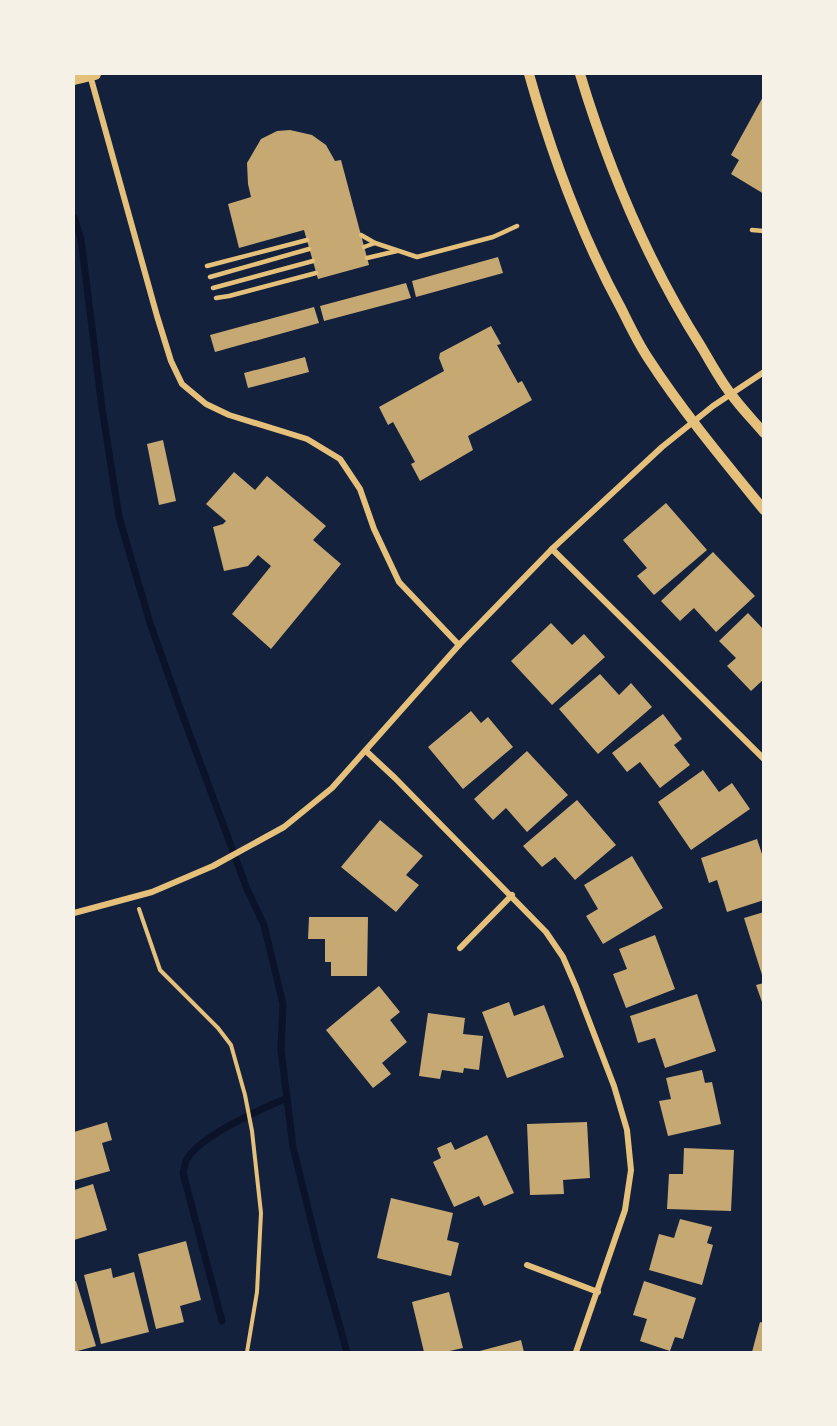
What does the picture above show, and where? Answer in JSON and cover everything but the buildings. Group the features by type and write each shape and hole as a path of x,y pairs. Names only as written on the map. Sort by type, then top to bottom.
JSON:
{"main road":[{"path":"74,79 93,74"}],"street":[{"path":"93,74 157,316 171,361 182,384 207,404 229,415 307,439 340,459 360,489 374,529 399,582 459,645"},
{"path":"529,74 553,155 589,245 647,357 693,422 764,510"},
{"path":"580,74 627,209 686,324 730,393 764,433"},
{"path":"74,913 152,892 213,866 284,827 332,788 459,645 552,549 662,447 730,393 764,372"},
{"path":"552,549 764,759"},
{"path":"366,751 512,895 546,932 562,957 576,987 614,1086 627,1130 631,1170 626,1210 576,1353"},
{"path":"460,948 512,895"},
{"path":"527,1265 598,1292"}],"lane":[{"path":"361,235 375,243 417,257 493,237 517,226"},
{"path":"752,230 764,231"},
{"path":"207,266 307,240"},
{"path":"364,247 375,243"},
{"path":"210,277 309,249"},
{"path":"367,258 398,251"},
{"path":"213,288 313,261"},
{"path":"216,298 316,273"}],"path":[{"path":"135,896 160,970 218,1028 231,1046 245,1095 252,1131 261,1213 258,1292 247,1353"}],"waterway":[{"path":"74,217 81,239 102,408 119,517 150,623 184,719 247,889 264,925 283,1004 281,1050 293,1147 318,1249 347,1352"},
{"path":"222,1321 183,1173 185,1164 194,1150 218,1132 287,1098"}]}
